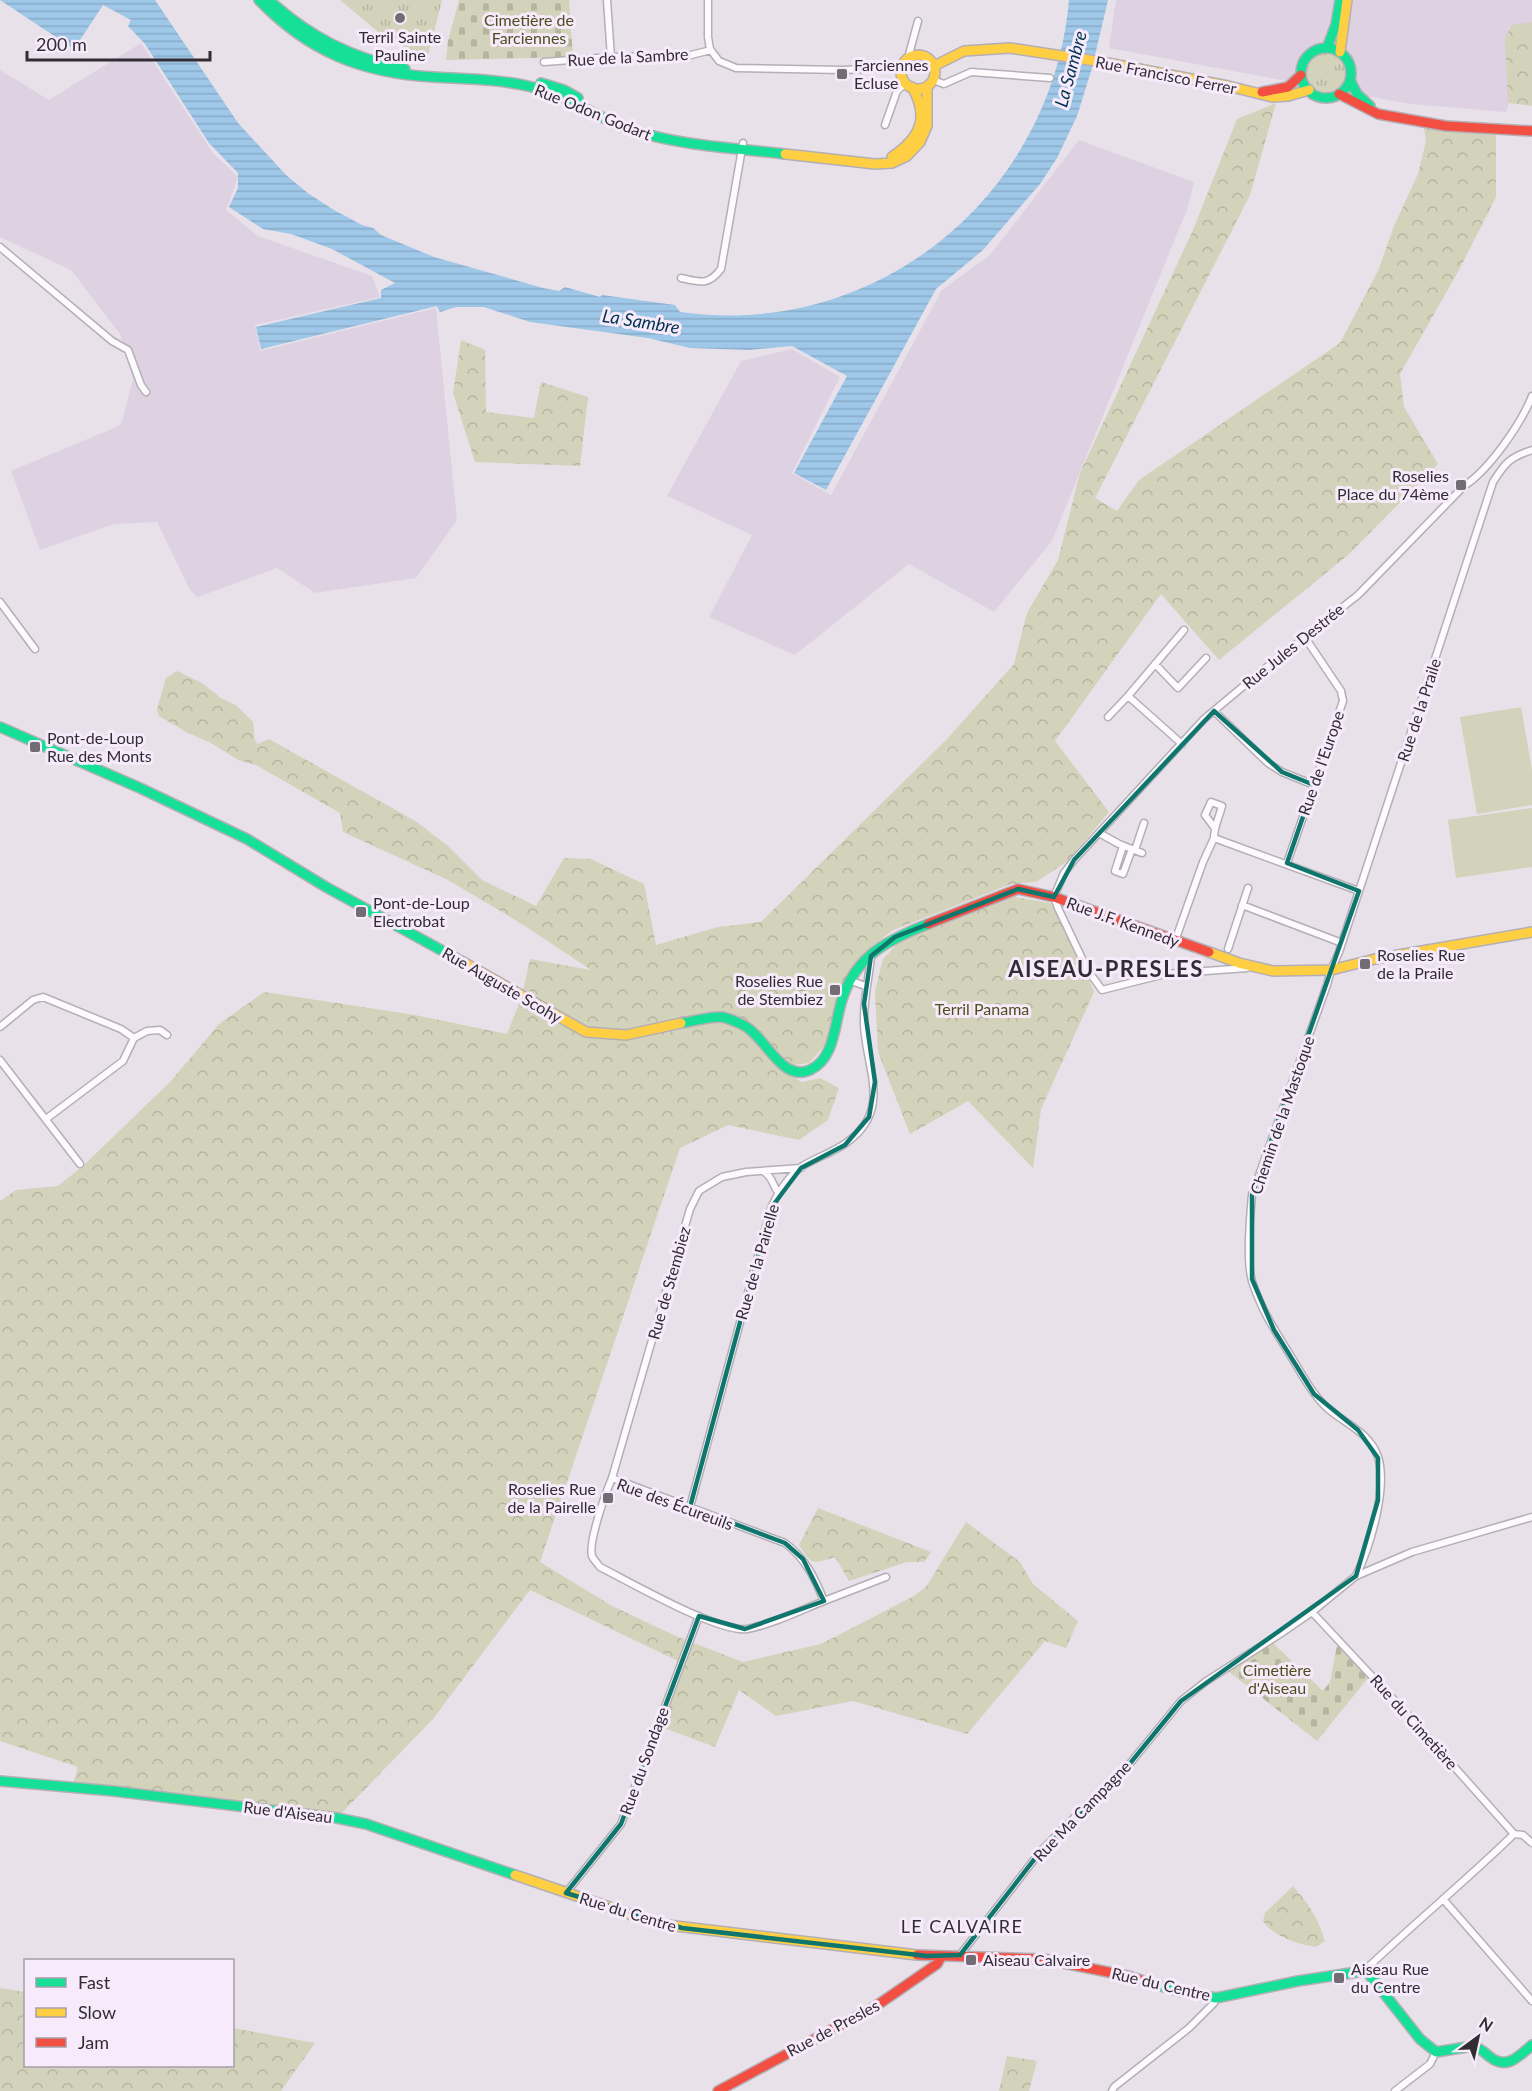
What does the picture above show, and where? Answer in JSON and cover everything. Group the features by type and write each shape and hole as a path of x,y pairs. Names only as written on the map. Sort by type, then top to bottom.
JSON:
{"street":[{"name":"Rue Odon Godart","path":"259,0 281,22 304,39 328,53 379,71 503,82 537,88 561,96 636,132 669,140 876,158 892,157 908,147 918,134 921,118 919,102 909,85"},
{"name":"Rue Odon Godart","path":"269,0 287,18 308,32 342,52 373,63 407,69 502,76 539,82 564,90 612,116 671,135 875,164 892,163 907,156 920,142 927,126 930,83"},
{"path":"607,0 611,57"},
{"path":"708,0 708,37 711,50 719,61 736,68 843,70 902,67"},
{"path":"1327,48 1336,24 1340,0"},
{"path":"1340,52 1347,0"},
{"path":"918,21 908,58 902,67 902,76 909,85 920,89 930,83 944,84 971,72 1050,78"},
{"name":"Rue Francisco Ferrer","path":"934,66 952,56 979,49 1010,48 1102,62 1265,96 1278,97 1309,90"},
{"path":"1327,48 1340,52 1350,64 1350,80 1347,87 1339,94 1328,98 1320,97 1309,90 1301,75 1302,68 1308,56 1314,52 1327,48"},
{"name":"Rue de la Sambre","path":"544,63 611,57 687,56 711,50"},
{"path":"908,58 923,56 932,62 934,66 930,83"},
{"name":"Rue Francisco Ferrer","path":"1258,93 1286,89 1293,85 1301,75"},
{"path":"1350,80 1357,94 1364,101 1392,117"},
{"path":"885,125 897,91 909,85"},
{"path":"1339,94 1371,111 1392,117 1446,126 1532,131"},
{"path":"681,278 704,282 714,278 721,269 743,146"},
{"path":"0,247 112,341 128,350 141,385 146,392"},
{"name":"Rue Jules Destrée","path":"1054,897 1064,873 1214,711 1304,636 1358,595 1456,494 1481,472 1503,445 1532,396"},
{"path":"1503,445 1515,455 1532,450"},
{"name":"Rue de la Praile","path":"1331,970 1342,943 1493,482 1505,464 1515,455"},
{"path":"1481,472 1493,482"},
{"path":"0,602 35,649"},
{"path":"1108,717 1184,630"},
{"name":"Rue de l'Europe","path":"1287,863 1343,701 1341,691 1304,636"},
{"path":"1155,664 1178,688 1206,658"},
{"path":"1128,696 1182,744"},
{"path":"1214,711 1268,763 1282,772 1314,785"},
{"name":"Rue Auguste Scohy","path":"0,727 247,838 326,887 409,931 586,1032 626,1035 664,1026 722,1017 746,1026 784,1066 794,1072 802,1073 813,1069 821,1062 831,1047 843,992 855,970 870,956"},
{"path":"1123,846 1115,871 1123,874 1136,850 1144,823"},
{"path":"1175,940 1214,838 1214,827"},
{"path":"1099,833 1136,850"},
{"path":"1214,838 1359,891"},
{"path":"1228,949 1248,888"},
{"path":"849,980 866,986 870,973 870,956 896,937 1018,889 1054,897 1087,969 1102,990 1165,974 1254,967"},
{"name":"Rue J.F. Kennedy","path":"1054,897 1254,967 1273,971 1331,970 1375,959 1532,932"},
{"path":"1242,905 1342,943"},
{"name":"Chemin de la Mastoque","path":"1331,970 1328,985 1252,1195 1249,1224 1251,1279 1260,1304 1274,1330 1314,1394 1327,1408 1358,1430 1372,1444 1378,1458 1380,1480 1378,1500 1363,1562 1356,1576"},
{"name":"Rue de la Pairelle","path":"690,1507 771,1208 779,1193 801,1168 856,1136 869,1117 875,1097 875,1082 864,1026 866,986"},
{"path":"0,1027 33,1000 43,996 121,1029 134,1038"},
{"path":"46,1119 123,1061 134,1038 147,1031 160,1030 167,1035"},
{"path":"0,1060 80,1164"},
{"name":"Rue de Stembiez","path":"612,1478 690,1209 699,1191 722,1177 746,1172 801,1168"},
{"path":"763,1171 774,1180 775,1189 779,1193"},
{"name":"Rue des Écureuils","path":"824,1601 803,1559 784,1543 612,1478 604,1497 595,1532 592,1556 600,1567 728,1628 745,1629 766,1624 886,1577"},
{"name":"Rue Ma Campagne","path":"960,1955 1040,1852 1093,1799 1114,1783 1181,1701 1205,1682 1311,1612 1356,1576 1412,1552 1532,1517"},
{"name":"Rue du Cimetière","path":"1311,1612 1409,1716 1486,1805 1514,1834 1523,1835 1532,1843"},
{"name":"Rue du Sondage","path":"566,1893 621,1824 699,1616"},
{"name":"Rue d'Aiseau","path":"0,1781 113,1791 338,1818 366,1824 566,1893"},
{"path":"1514,1834 1364,1971 1368,1973 1420,2039 1436,2052 1474,2046 1496,2061 1506,2064 1512,2062 1532,2045"},
{"name":"Rue du Centre","path":"566,1893 659,1924 682,1928 941,1957 960,1955 1043,1959 1128,1976 1178,1991 1216,1998 1298,1981 1364,1971"},
{"path":"1443,1899 1532,2001"},
{"name":"Rue de Presles","path":"718,2091 876,2007 937,1964 941,1957"},
{"path":"1112,2091 1114,2087 1190,2028 1216,1998"},
{"path":"1395,2091 1430,2064 1436,2052"}],"highlighted area":[{"path":"1214,711 1282,772 1314,785 1287,863 1359,891 1252,1195 1252,1279 1274,1330 1314,1394 1358,1430 1378,1458 1378,1500 1356,1576 1181,1701 1114,1783 1040,1852 960,1955 927,1956 682,1928 566,1893 621,1824 699,1616 745,1629 824,1601 803,1559 785,1543 690,1507 771,1208 801,1168 845,1145 869,1117 875,1082 864,1004 871,956 895,937 1018,889 1054,897 1074,860"}],"shaded area":[{"path":"1116,0 1532,0 1532,32 1506,112 1410,104 1109,48"},
{"path":"141,43 213,153 238,177 226,210 258,236 372,276 380,297 255,325 260,351 436,308 457,520 416,578 315,593 277,568 198,597 190,590 157,522 114,524 40,550 11,471 121,425 133,379 120,334 71,270 0,237 0,70 49,100"},
{"path":"1079,140 1194,182 1188,207 1052,541 994,612 909,564 795,655 709,617 752,535 667,496 741,361 792,349 840,377 792,473 831,495 942,290 990,255"}],"green space":[{"name":"Terril Sainte Pauline","path":"340,0 442,0 427,59 383,36"},
{"name":"Cimetière de Farciennes","path":"459,0 569,0 573,57 446,60 448,41"},
{"path":"1532,22 1532,106 1508,103 1505,38 1512,25"},
{"path":"1326,52 1340,58 1346,72 1340,86 1326,92 1312,86 1306,72 1312,58"},
{"path":"1276,103 1250,195 1095,498 1117,511 1139,480 1340,343 1378,271 1394,226 1418,174 1426,141 1424,128 1496,134 1496,197 1459,270 1400,374 1404,407 1438,464 1348,555 1219,660 1161,594 1055,741 1109,812 1068,861 1036,882 1011,884 893,930 865,952 847,979 835,1010 826,1044 809,1063 794,1065 782,1070 802,1082 820,1078 839,1088 828,1120 799,1140 728,1125 680,1148 540,1562 612,1606 678,1637 743,1662 821,1644 912,1597 926,1587 966,1522 1020,1562 1033,1584 1078,1621 1066,1648 1045,1641 967,1734 853,1701 776,1716 739,1690 715,1747 659,1726 682,1663 530,1590 433,1719 337,1818 72,1787 78,1767 0,1741 0,1201 16,1190 58,1186 84,1165 171,1081 219,1024 264,992 415,1015 507,1034 522,996 530,959 591,970 522,924 448,880 343,832 340,813 256,765 238,760 159,716 157,709 166,678 177,671 202,683 221,698 237,706 253,722 255,741 258,744 269,739 417,822 449,847 482,880 536,906 564,858 591,859 644,884 656,945 718,927 761,922 947,739 1014,664 1027,613 1058,560 1080,473 1193,230 1237,119"},
{"path":"461,340 485,350 486,412 534,418 541,382 588,397 580,466 475,462 453,393"},
{"path":"1521,707 1532,770 1532,805 1477,814 1460,717"},
{"path":"1532,808 1532,867 1456,878 1448,820"},
{"name":"Terril Panama","path":"1015,897 1050,903 1065,918 1094,992 1041,1109 1033,1168 968,1101 910,1134 878,1052 875,991 883,959 901,940"},
{"path":"818,1508 931,1552 924,1562 907,1562 849,1581 835,1557 813,1562 799,1545"},
{"name":"Cimetière d'Aiseau","path":"1273,1643 1323,1691 1330,1682 1337,1645 1368,1678 1317,1741 1228,1671"},
{"path":"1293,1886 1312,1912 1322,1932 1325,1941 1316,1947 1294,1942 1273,1931 1263,1921 1265,1913"},
{"path":"0,1988 24,1992 24,2067 234,2067 234,2028 315,2043 281,2091 0,2091"},
{"path":"1007,2056 1037,2061 1029,2091 999,2091"}],"water":[{"name":"La Sambre","path":"0,0 155,0 238,123 286,175 309,194 334,210 362,225 373,228 381,235 434,257 543,288 559,291 565,287 600,297 602,295 675,305 680,312 752,315 821,303 885,277 942,240 990,192 1029,135 1055,71 1069,0 1108,0 1092,68 1077,116 1057,158 1040,184 983,250 936,289 826,490 794,473 847,376 792,346 749,350 690,348 648,338 530,322 484,307 456,307 440,312 437,306 261,349 256,327 381,298 381,290 395,283 332,249 291,234 263,229 229,207 238,188 238,173 209,143 145,44 128,26 131,20 103,5 74,49"}],"traffic: fast":[{"path":"259,0 278,18 317,46 360,65 407,75 520,84 558,96 632,130 670,140 708,146 785,154"},
{"path":"269,0 300,25 332,44 367,59 405,69"},
{"path":"1327,48 1336,24 1340,0"},
{"path":"1326,48 1335,50 1346,59 1351,73 1349,82 1340,93 1326,98 1317,96 1306,87 1301,73 1303,64 1312,53 1326,48"},
{"path":"1350,80 1357,94 1370,106"},
{"path":"541,83 564,90 578,98"},
{"path":"0,727 140,788 247,839 326,887 463,962"},
{"path":"681,1023 717,1017 730,1019 751,1030 790,1070 800,1072 810,1070 823,1060 828,1052 844,993 860,966 883,946 928,924"},
{"path":"0,1781 113,1791 337,1818 366,1824 515,1875"},
{"path":"1154,1984 1216,1998 1298,1981 1364,1971 1368,1973 1420,2039 1436,2052 1473,2046 1496,2061 1507,2062 1532,2045"}],"traffic: slow":[{"path":"1340,52 1347,0"},
{"path":"934,66 964,51 1010,48 1102,62 1228,86 1272,97 1288,96 1309,90"},
{"path":"918,55 930,60 935,72 930,84 918,89 906,84 901,72 906,60 918,55"},
{"path":"892,157 902,150 919,127 920,108 912,87"},
{"path":"785,154 875,164 892,163 907,156 920,142 927,126 927,87"},
{"path":"1209,952 1239,963 1273,971 1331,970 1375,959 1532,932"},
{"path":"463,962 586,1032 626,1035 681,1023"},
{"path":"515,1875 659,1924 917,1955"}],"traffic: jam":[{"path":"1262,92 1288,87 1301,75"},
{"path":"1339,94 1378,114 1446,126 1532,131"},
{"path":"928,924 1018,889 1054,897 1209,952"},
{"path":"917,1955 1043,1959 1128,1976 1154,1984"},
{"path":"718,2091 876,2006 937,1964 941,1957"}],"place":[{"name":"Terril Sainte Pauline","path":"400,18"},
{"name":"Farciennes Ecluse","path":"842,74"},
{"name":"Roselies Place du 74ème","path":"1461,485"},
{"name":"Pont-de-Loup Rue des Monts","path":"35,747"},
{"name":"Pont-de-Loup Electrobat","path":"361,912"},
{"name":"Roselies Rue de la Praile","path":"1365,964"},
{"name":"Roselies Rue de Stembiez","path":"835,990"},
{"name":"Roselies Rue de la Pairelle","path":"608,1498"},
{"name":"Aiseau Calvaire","path":"971,1960"},
{"name":"Aiseau Rue du Centre","path":"1339,1978"}],"district":[{"name":"AISEAU-PRESLES","path":"1106,969"},
{"name":"LE CALVAIRE","path":"962,1927"}]}
